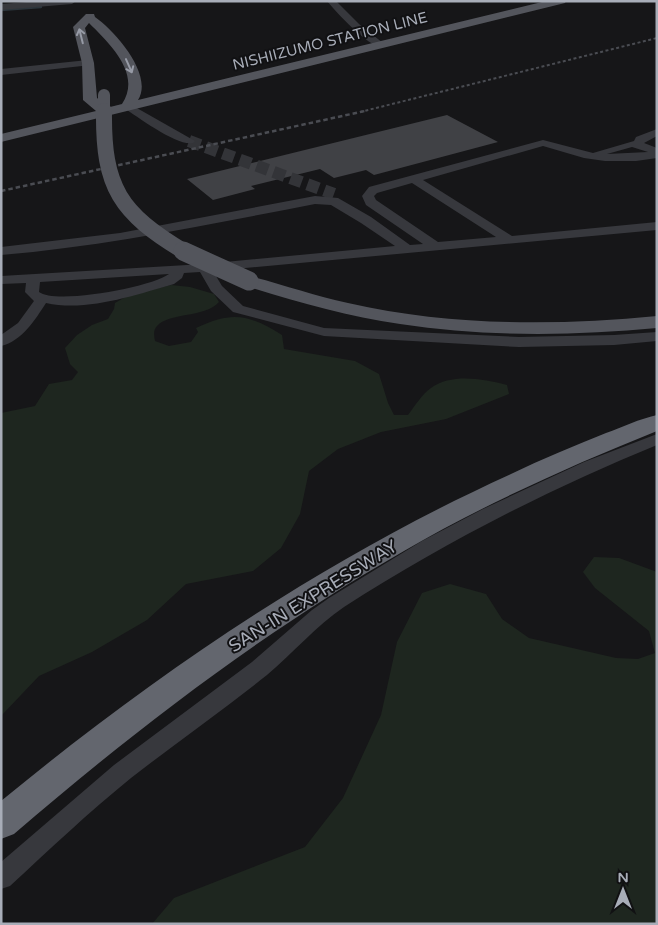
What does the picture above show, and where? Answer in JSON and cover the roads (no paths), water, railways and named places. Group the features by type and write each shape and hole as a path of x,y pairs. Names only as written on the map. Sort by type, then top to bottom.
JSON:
{"highway":[{"name":"SAN-IN EXPRESSWAY","path":"1,823 152,702 254,630 355,567 443,517 526,476 604,441 657,422"}],"main road":[{"path":"84,1 100,46"},
{"name":"NISHIIZUMO STATION LINE","path":"1,138 105,97 128,106 561,1"},
{"path":"91,18 78,27 88,63 90,100 105,97 106,161 111,180 123,201 151,229 185,253 250,281 298,297 355,311 447,324 556,329 614,327 657,322"},
{"path":"91,18 120,47 132,69 137,90 133,101 128,106"},
{"path":"137,90 165,97"}],"street":[{"path":"1,7 72,1"},
{"path":"331,1 356,26 380,46"},
{"path":"1,72 88,63"},
{"path":"128,106 161,128 189,141"},
{"path":"638,144 640,139 657,132"},
{"path":"435,246 368,200 368,196 376,188 543,143 550,143 591,156 627,158 657,153"},
{"path":"591,156 624,144 638,144 657,153"},
{"path":"412,178 510,240"},
{"path":"334,194 371,214 412,248"},
{"path":"1,251 65,245 316,200 334,201 412,248"},
{"path":"1,280 204,268 657,226"},
{"path":"1,258 18,278"},
{"path":"204,268 216,288 238,309 324,332 519,342 614,340 657,336"},
{"path":"34,277 32,292 36,297 42,299 80,299 111,296 169,280 177,275 177,270"},
{"path":"1,342 23,326 42,299"},
{"path":"1,878 122,772 260,668 336,603 429,546 490,513 590,466 657,439"}],"waterway":[{"path":"1,10 41,7"}],"tunnel":[{"path":"189,141 334,194"}],"railway":[{"path":"360,112 657,38"},
{"path":"1,191 365,111"}]}
